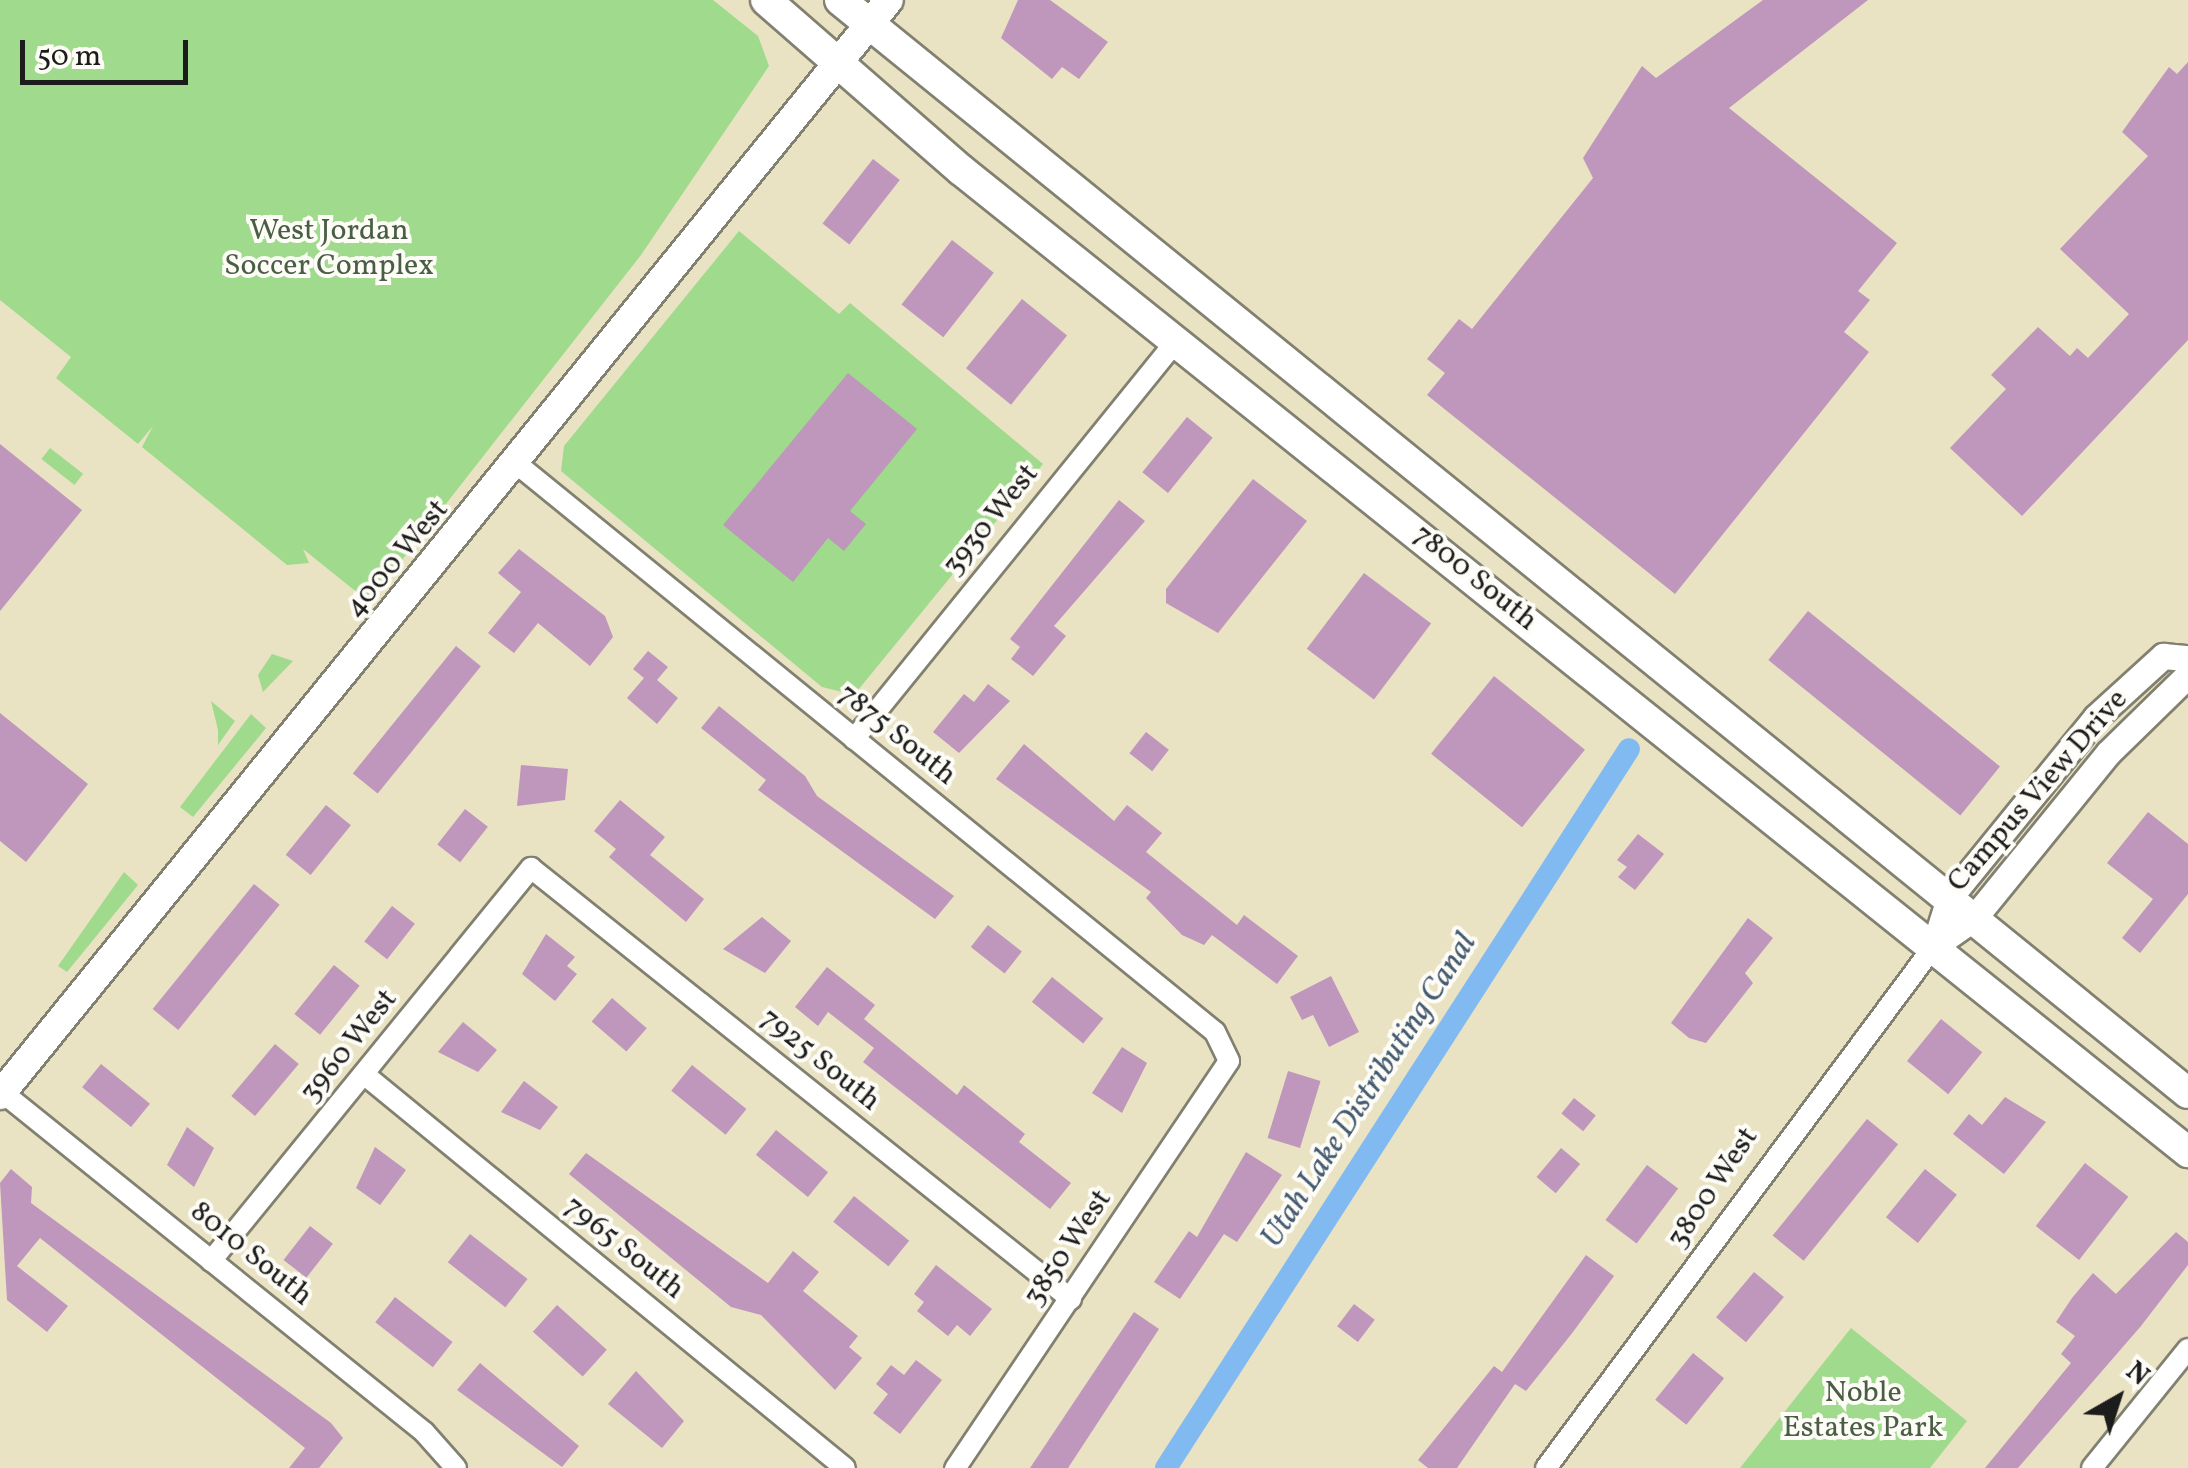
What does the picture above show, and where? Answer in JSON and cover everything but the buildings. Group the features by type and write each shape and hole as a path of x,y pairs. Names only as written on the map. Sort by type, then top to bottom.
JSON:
{"main road":[{"name":"7800 South","path":"766,0 1177,340 2188,1152"},
{"name":"7800 South","path":"840,0 2188,1093"},
{"name":"4000 West","path":"1,1094 517,464 889,0"},
{"path":"1507,604 1520,596 1538,603 1616,668 1651,681 1672,677"}],"street":[{"name":"3930 West","path":"854,739 1177,340"},
{"name":"7875 South","path":"517,464 1216,1032 1229,1060"},
{"path":"1934,946 1949,898 2122,690 2163,656 2188,658"},
{"name":"Campus View Drive","path":"1934,946 1974,918 2108,753 2188,675"},
{"name":"3960 West","path":"211,1260 531,868"},
{"name":"7925 South","path":"531,868 1071,1299"},
{"name":"3800 West","path":"1546,1468 1776,1146 1934,946"},
{"name":"3850 West","path":"955,1468 1229,1060"},
{"name":"7965 South","path":"365,1075 845,1468"},
{"name":"8010 South","path":"1,1094 211,1260 456,1468"},
{"path":"2092,1468 2187,1353"}],"green space":[{"name":"West Jordan Soccer Complex","path":"0,0 713,0 758,36 769,66 641,255 369,602 303,549 309,563 287,565 142,447 153,426 138,444 56,378 71,357 0,300"},
{"path":"739,231 839,314 850,303 1043,464 854,695 822,687 561,471 564,446"},
{"path":"50,448 83,474 74,485 41,459"},
{"path":"272,654 293,661 263,692 258,675"},
{"path":"211,701 235,721 218,745 218,730"},
{"path":"251,714 266,728 193,817 180,807"},
{"path":"124,872 138,885 67,972 58,966"},
{"name":"Noble Estates Park","path":"1851,1328 1967,1421 1930,1468 1740,1468"}],"waterway":[{"name":"Utah Lake Distributing Canal","path":"1166,1468 1629,749"}]}
